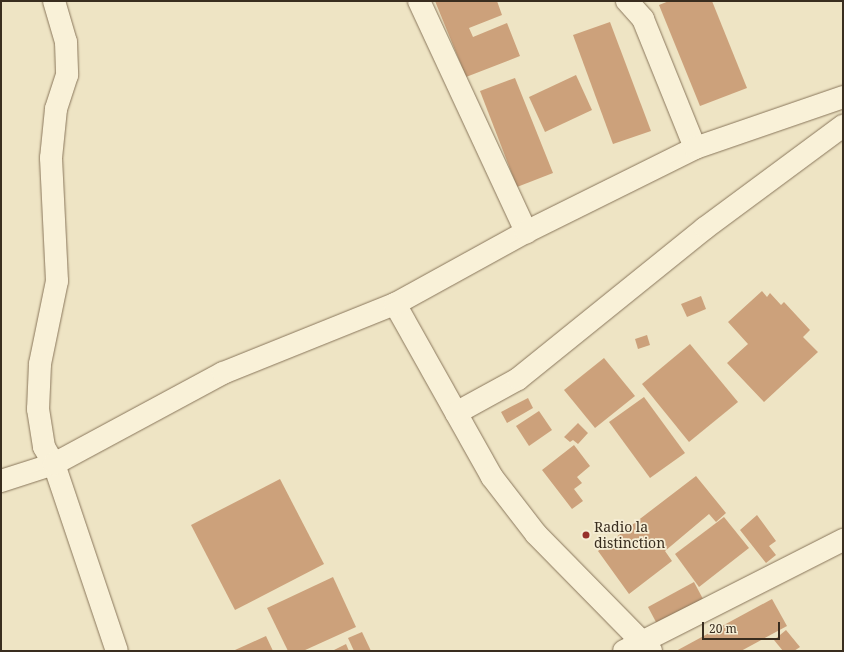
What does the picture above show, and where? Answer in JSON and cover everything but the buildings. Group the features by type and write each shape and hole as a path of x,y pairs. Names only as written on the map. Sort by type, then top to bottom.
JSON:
{"street":[{"path":"54,1 66,42 67,75 56,109 52,158 57,281 40,364 38,409 44,447 54,464 117,651"},
{"path":"419,1 526,232"},
{"path":"627,1 643,19 695,148"},
{"path":"1,481 54,464 223,373 395,304 526,232 695,148 843,97"},
{"path":"456,413 518,379 705,228 843,126"},
{"path":"395,304 492,478 536,534 639,648 843,540"}],"place":[{"name":"Radio la distinction","path":"586,535"}]}
